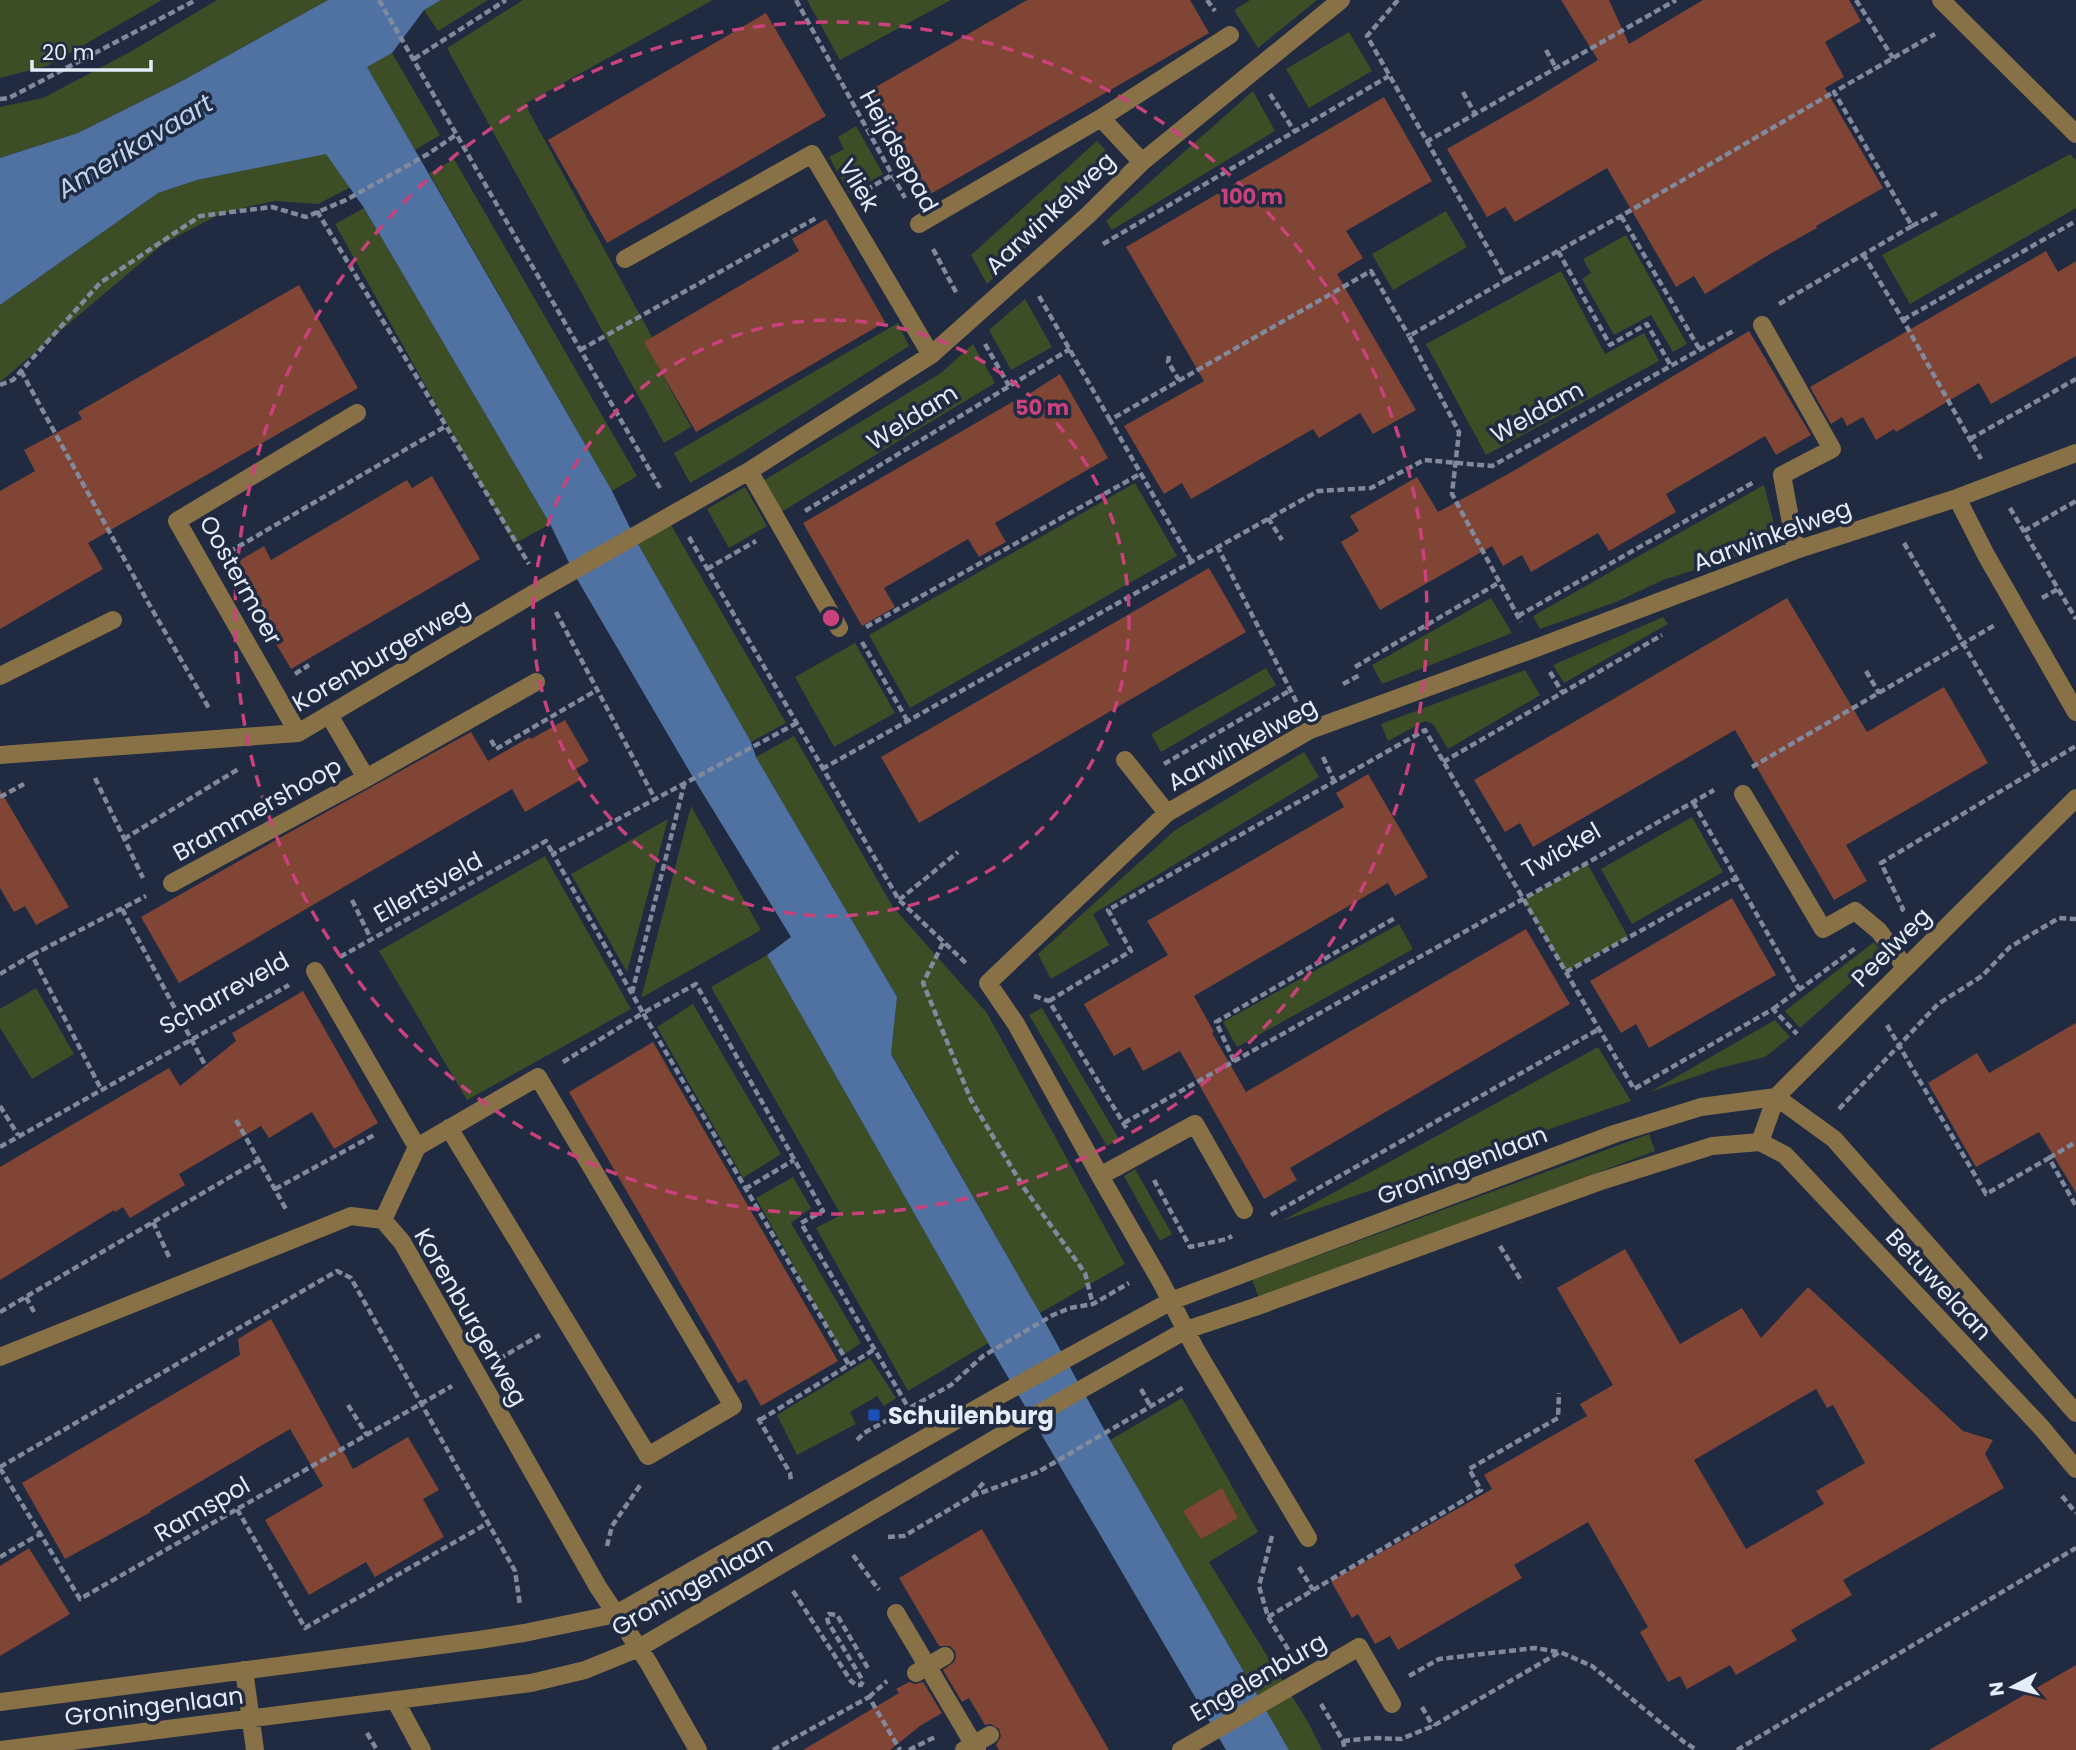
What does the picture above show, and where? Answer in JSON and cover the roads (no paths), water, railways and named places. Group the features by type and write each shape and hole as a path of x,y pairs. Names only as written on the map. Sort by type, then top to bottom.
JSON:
{"street":[{"name":"Aarwinkelweg","path":"675,514 749,471 930,355 1087,215 1142,162 1341,0"},
{"path":"1941,0 2076,134"},
{"path":"919,224 1101,118 1230,34"},
{"path":"1101,118 1142,162"},
{"name":"Vliek","path":"625,259 812,154 930,355"},
{"path":"1760,319 1832,449 1782,475 1796,550"},
{"name":"Oostermoer","path":"298,733 177,521 357,413"},
{"name":"Aarwinkelweg","path":"1171,1301 1016,1024 988,982 1167,813 1310,730 1796,550 1958,498 2076,453"},
{"path":"749,471 839,628"},
{"path":"1958,498 1986,555 2076,712"},
{"name":"Korenburgerweg","path":"0,755 298,733 543,588 675,514"},
{"path":"0,676 113,620"},
{"name":"Brammershoop","path":"172,883 536,682"},
{"name":"Brammershoop","path":"329,715 366,778"},
{"path":"1125,760 1167,813"},
{"path":"1742,794 1823,929 1854,911 1879,931 1906,967"},
{"name":"Peelweg","path":"1760,1142 1776,1097 2076,798"},
{"name":"Scharreveld","path":"315,971 417,1147"},
{"path":"383,1220 417,1147 449,1128 538,1077 733,1406 648,1456 449,1128"},
{"name":"Groningenlaan","path":"0,1702 501,1636 616,1614 1074,1353 1171,1301 1614,1134 1701,1107 1776,1097"},
{"name":"Betuwelaan","path":"1776,1097 1834,1139 2076,1413"},
{"path":"1100,1176 1195,1124 1244,1210"},
{"name":"Groningenlaan","path":"0,1749 531,1683 585,1670 639,1648 1186,1330 1609,1179 1712,1146 1760,1142"},
{"name":"Betuwelaan","path":"1760,1142 1785,1155 2041,1427 2076,1469"},
{"name":"Korenburgerweg","path":"0,1357 351,1216 383,1220 402,1242 598,1587 639,1648"},
{"path":"1171,1301 1196,1349 1308,1538"},
{"path":"896,1613 977,1750"},
{"name":"Engelenburg","path":"1181,1750 1359,1647 1392,1704"},
{"path":"639,1648 698,1750"},
{"path":"916,1673 945,1656"},
{"path":"244,1670 255,1750"},
{"path":"395,1700 422,1750"},
{"path":"964,1750 990,1735"}],"water":[{"name":"Amerikavaart","path":"328,0 441,0 424,10 392,53 367,67 612,491 638,544 751,742 756,757 897,997 891,1054 1289,1750 1226,1750 988,1343 767,955 791,937 691,774 577,579 550,524 364,208 326,154 197,180 158,193 0,305 0,158 78,133 182,81"}],"place":[{"name":"Schuilenburg","path":"874,1415"}]}
